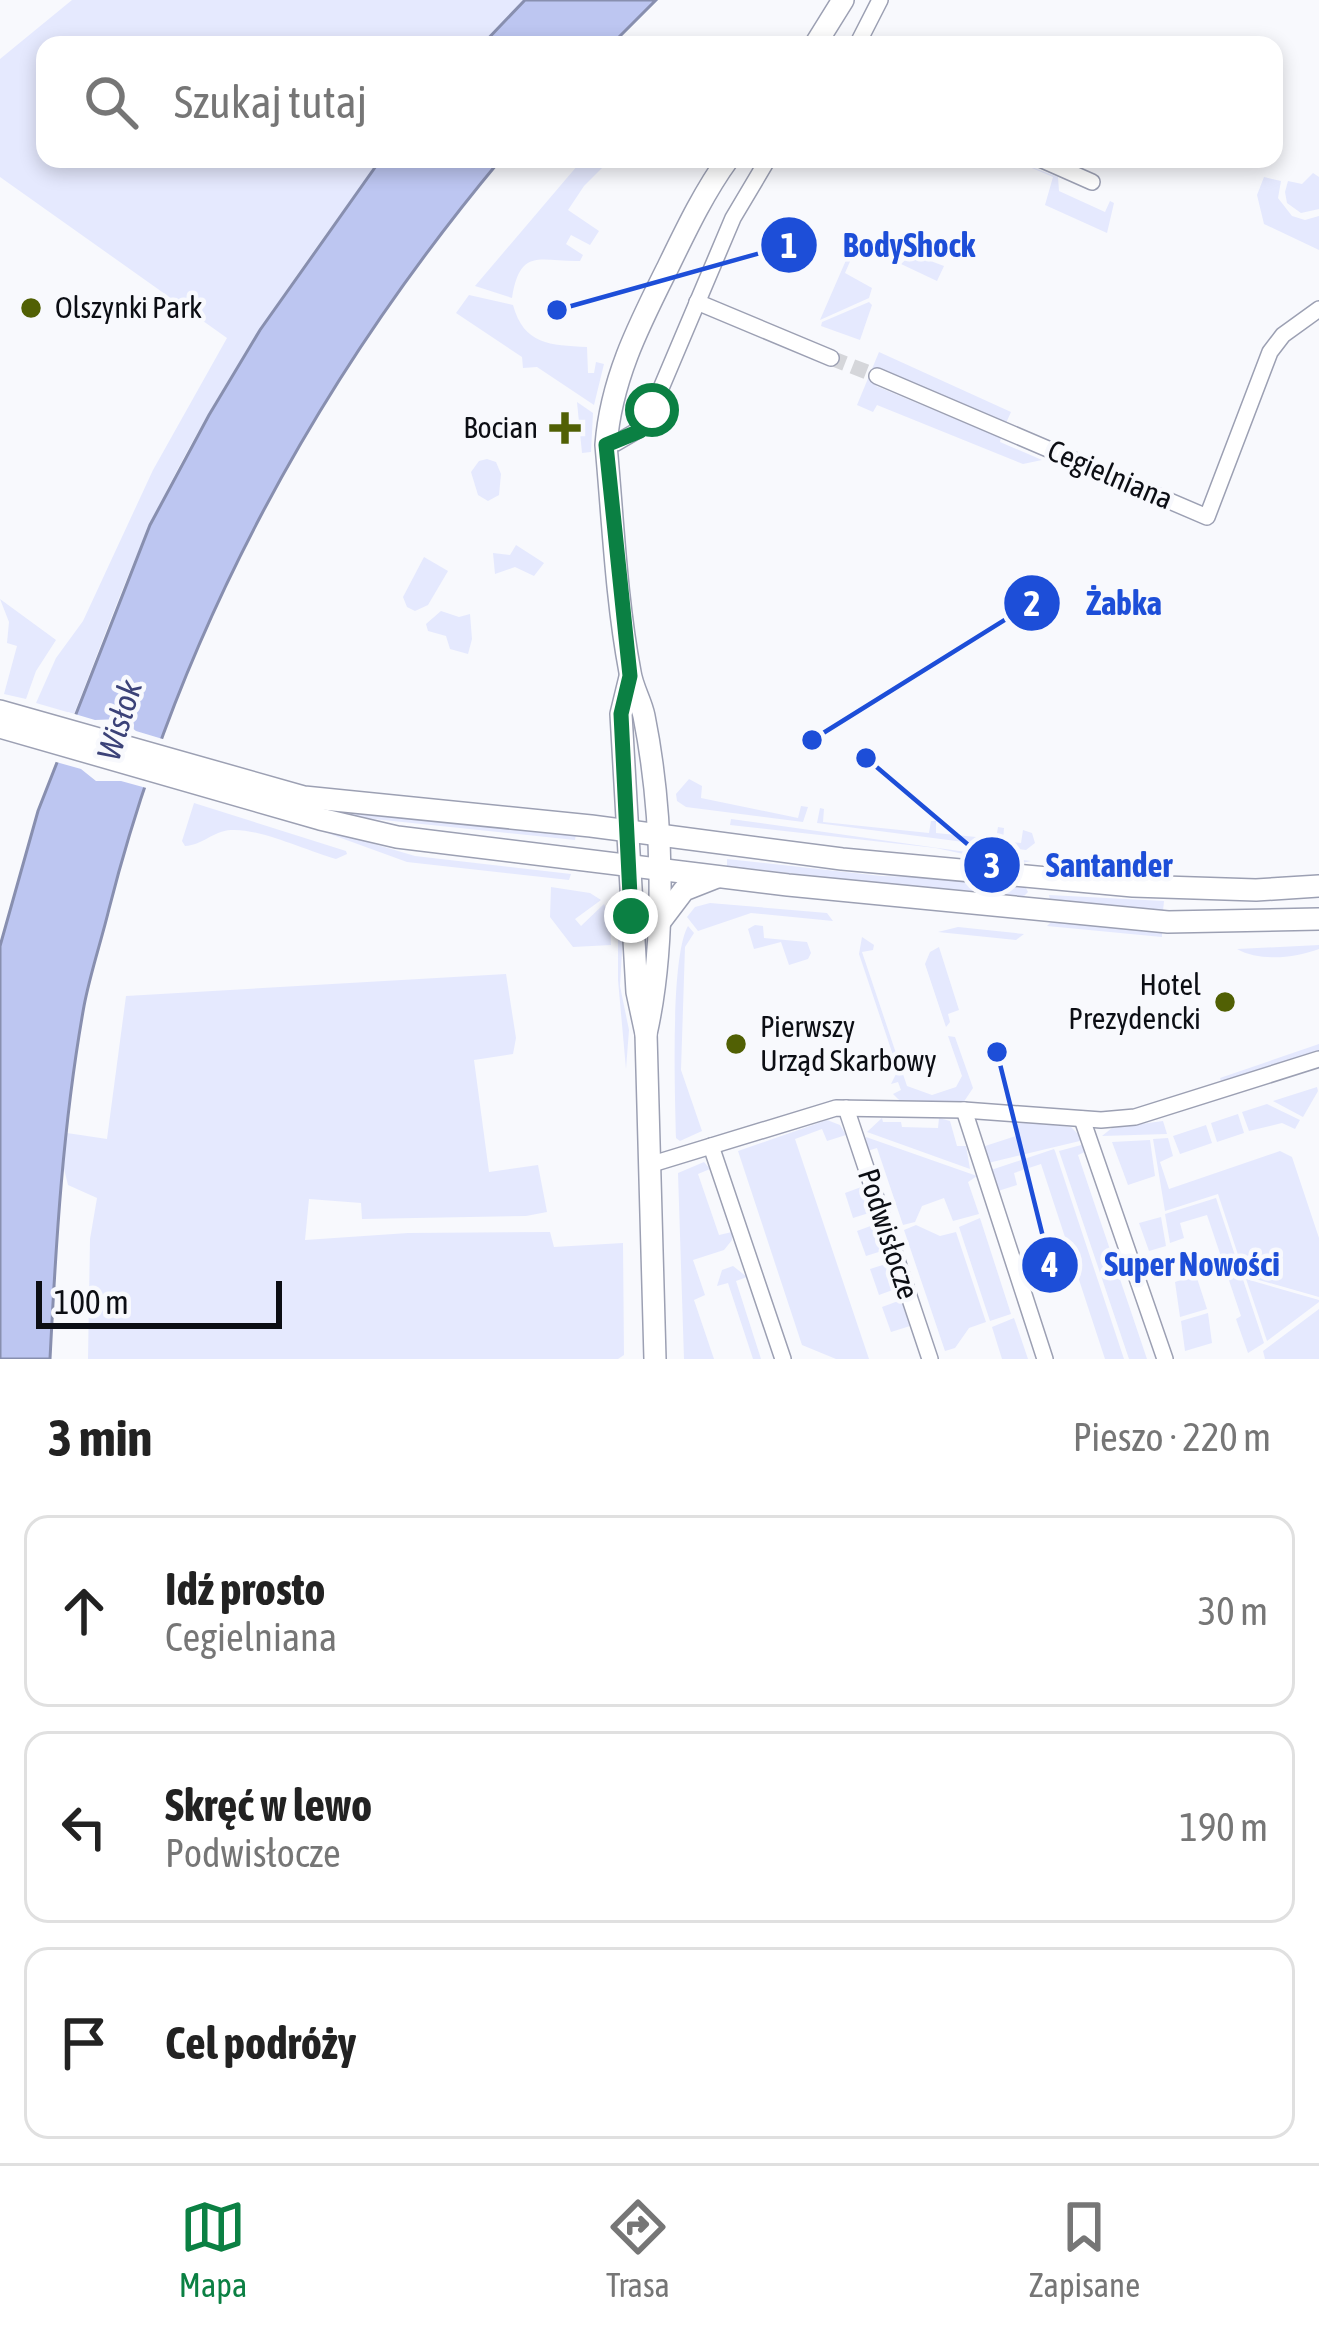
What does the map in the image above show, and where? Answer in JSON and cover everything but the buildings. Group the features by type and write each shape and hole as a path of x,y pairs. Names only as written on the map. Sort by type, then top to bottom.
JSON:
{"main road":[{"path":"821,36 843,0"},
{"path":"646,1034 657,985 656,836 644,713 630,676 606,445 610,404 627,351 694,214 722,168"},
{"path":"630,676 621,714 637,992 646,1034 656,1359"},
{"path":"0,712 397,837 720,877 1168,922 1319,919"},
{"path":"0,727 225,784 304,797 842,859 1133,886 1224,890 1319,886"},
{"path":"659,924 684,890 720,877"}],"street":[{"path":"862,36 880,0"},
{"path":"606,445 645,426 746,192 762,168"},
{"path":"1060,168 1092,182"},
{"path":"698,302 830,358"},
{"name":"Cegielniana","path":"877,376 1207,517 1270,352 1300,320 1319,309"},
{"path":"1222,922 1224,890"},
{"path":"649,1165 811,1113 846,1108 1082,1119 1135,1117 1319,1059"},
{"name":"Podwisłocze","path":"846,1108 930,1359"},
{"path":"964,1110 1045,1359"},
{"path":"1082,1119 1165,1359"},
{"path":"711,1146 783,1359"}],"shaded area":[{"path":"72,0 525,0 491,36 36,36 36,168 375,168 286,291 174,476 74,714 36,703 56,658 83,621 153,470 227,338 0,177 0,59"},
{"path":"575,168 602,168 568,210 599,231 590,245 571,235 566,244 583,255 580,261 534,260 521,270 512,298 475,286"},
{"path":"1032,168 1058,177 1059,191 1105,212 1110,201 1114,203 1107,233 1045,205 1053,177"},
{"path":"1313,173 1319,177 1319,209 1301,213 1287,203 1288,181 1302,184"},
{"path":"1264,177 1281,181 1278,198 1292,216 1305,220 1319,216 1319,250 1264,224 1257,195"},
{"path":"866,245 863,252 855,250 845,273 872,288 869,298 820,320 850,251"},
{"path":"912,254 944,266 937,281 901,264"},
{"path":"469,295 513,305 524,328 540,340 587,347 588,373 594,373 596,362 604,364 594,405 537,367 523,368 522,357 456,313"},
{"path":"869,302 872,305 860,340 821,326 822,322"},
{"path":"879,352 1011,412 1006,423 882,371 876,386 1042,460 1023,464 877,405 873,412 857,405"},
{"path":"577,402 593,413 591,452 582,453"},
{"path":"487,459 496,462 501,474 499,495 488,501 478,495 471,472"},
{"path":"516,545 544,563 534,576 515,567 495,574 493,553 510,555"},
{"path":"424,557 448,571 428,605 415,611 403,597"},
{"path":"0,599 56,640 36,671 26,699 4,694 17,646 7,643 9,622"},
{"path":"441,611 459,617 470,614 468,654 450,649 446,636 428,631 426,624"},
{"path":"689,779 702,786 701,798 798,818 801,806 808,807 803,822 686,807 676,794"},
{"path":"194,803 347,854 336,859 242,830 225,831 185,846 182,841"},
{"path":"820,808 824,809 823,822 929,833 931,821 936,821 936,833 996,839 998,827 1004,828 1003,841 1021,843 1023,830 1032,833 1035,843 1026,850 817,823"},
{"path":"343,811 576,834 575,840 345,816"},
{"path":"286,818 415,856 571,874 569,880 407,862"},
{"path":"731,819 1031,861 1014,865 936,848 730,825"},
{"path":"727,859 1025,886 1028,892 1021,899 727,866"},
{"path":"551,887 590,893 601,900 575,919 581,926 604,904 610,917 611,945 573,947 550,917"},
{"path":"1049,895 1164,901 1163,911 1050,900"},
{"path":"710,903 827,913 833,921 751,913 698,931 687,917 695,907"},
{"path":"624,916 620,986 629,1030 626,1069 618,980 618,921"},
{"path":"1052,921 1162,929 1162,937 1047,926"},
{"path":"688,926 694,933 685,947 681,1070 702,1131 680,1141 676,1138 676,996"},
{"path":"763,926 764,938 807,942 808,959 789,965 781,942 754,949 748,929"},
{"path":"958,927 1024,934 1016,940 938,932"},
{"path":"862,937 874,945 873,950 862,952 907,1086 932,1095 956,1087 962,1076 948,1036 955,1037 973,1088 963,1103 901,1102 893,1094 901,1090 898,1082 891,1084 898,1070 859,954"},
{"path":"1319,945 1310,952 1278,957 1237,949"},
{"path":"939,947 959,1010 948,1014 946,1027 925,964 930,952"},
{"path":"506,974 516,1038 513,1054 474,1060 489,1172 538,1165 547,1212 362,1219 361,1203 309,1199 305,1240 408,1233 550,1232 554,1247 623,1243 624,1355 618,1359 88,1359 90,1239 97,1198 68,1185 63,1165 67,1133 107,1139 126,996"},
{"path":"1319,1044 1319,1052 1222,1085 1220,1078"},
{"path":"1317,1087 1303,1117 1273,1101"},
{"path":"1267,1104 1300,1120 1295,1129 1282,1123 1249,1131 1242,1112"},
{"path":"1238,1114 1244,1133 1217,1142 1211,1123"},
{"path":"882,1118 883,1122 901,1122 902,1127 938,1128 939,1118 950,1121 957,1146 966,1146 970,1169 867,1132"},
{"path":"827,1120 840,1125 846,1135 827,1141 822,1129 795,1139 869,1359 836,1359 802,1345 738,1151"},
{"path":"1011,1121 1071,1127 1084,1140 988,1163 982,1147 1016,1136"},
{"path":"1163,1121 1167,1134 1102,1136 1112,1128"},
{"path":"1206,1125 1212,1143 1180,1154 1173,1136"},
{"path":"866,1137 977,1176 968,1182 979,1214 953,1221 944,1198 922,1206 915,1222 903,1225 877,1148 867,1151"},
{"path":"1168,1138 1173,1156 1160,1162 1169,1189 1280,1151 1292,1157 1319,1238 1319,1297 1245,1276 1218,1194 1165,1211 1153,1139"},
{"path":"1150,1140 1155,1176 1128,1185 1112,1142"},
{"path":"1085,1144 1087,1151 1078,1155 1147,1359 1129,1359 1059,1151"},
{"path":"1054,1149 1124,1359 1105,1359 1041,1164 1014,1173 1017,1185 998,1191 991,1170"},
{"path":"704,1162 710,1169 698,1174 719,1235 732,1232 732,1240 724,1250 693,1260 705,1295 694,1300 714,1359 684,1359 678,1173"},
{"path":"864,1186 872,1212 853,1218 845,1193"},
{"path":"1216,1198 1264,1343 1248,1353 1236,1319 1241,1316 1207,1215 1180,1223 1184,1238 1170,1243 1165,1214"},
{"path":"1161,1217 1166,1246 1149,1251 1139,1223"},
{"path":"980,1218 1011,1314 990,1321 959,1227"},
{"path":"876,1224 885,1250 866,1256 857,1231"},
{"path":"916,1225 940,1236 956,1232 986,1322 969,1328 955,1348 945,1351 904,1230"},
{"path":"889,1263 898,1288 879,1295 870,1269"},
{"path":"733,1266 747,1277 736,1281 761,1359 753,1359 728,1283 717,1286 722,1270"},
{"path":"1196,1275 1207,1309 1180,1317 1175,1282"},
{"path":"1246,1279 1319,1300 1319,1302 1267,1341"},
{"path":"901,1300 910,1326 891,1332 882,1307"},
{"path":"1319,1309 1319,1359 1265,1359 1263,1351"},
{"path":"1208,1313 1212,1343 1185,1351 1181,1321"},
{"path":"1014,1318 1028,1359 1002,1359 992,1327"}],"water":[{"path":"525,0 656,0 620,36 491,36"},
{"name":"Wisłok","path":"375,168 494,168 372,330 315,420 263,512 174,706 138,806 84,1006 66,1138 50,1359 0,1359 0,946 38,811 150,525 260,330"}],"pier":[{"path":"68,712 95,720 121,719 136,731 166,740 150,789 121,781 96,781 81,769 49,760"}],"tunnel":[{"path":"831,358 877,376"}],"place":[{"name":"Olszynki Park","path":"31,308"},
{"name":"BodyShock","path":"557,310"},
{"name":"Bocian","path":"565,428"},
{"name":"Żabka","path":"812,740"},
{"name":"Santander","path":"866,758"},
{"name":"Hotel Prezydencki","path":"1225,1002"},
{"name":"Pierwszy Urząd Skarbowy","path":"736,1044"},
{"name":"Super Nowości","path":"997,1052"}],"route":[{"path":"631,916 621,714 630,676 606,445 640,431 652,410"}]}
